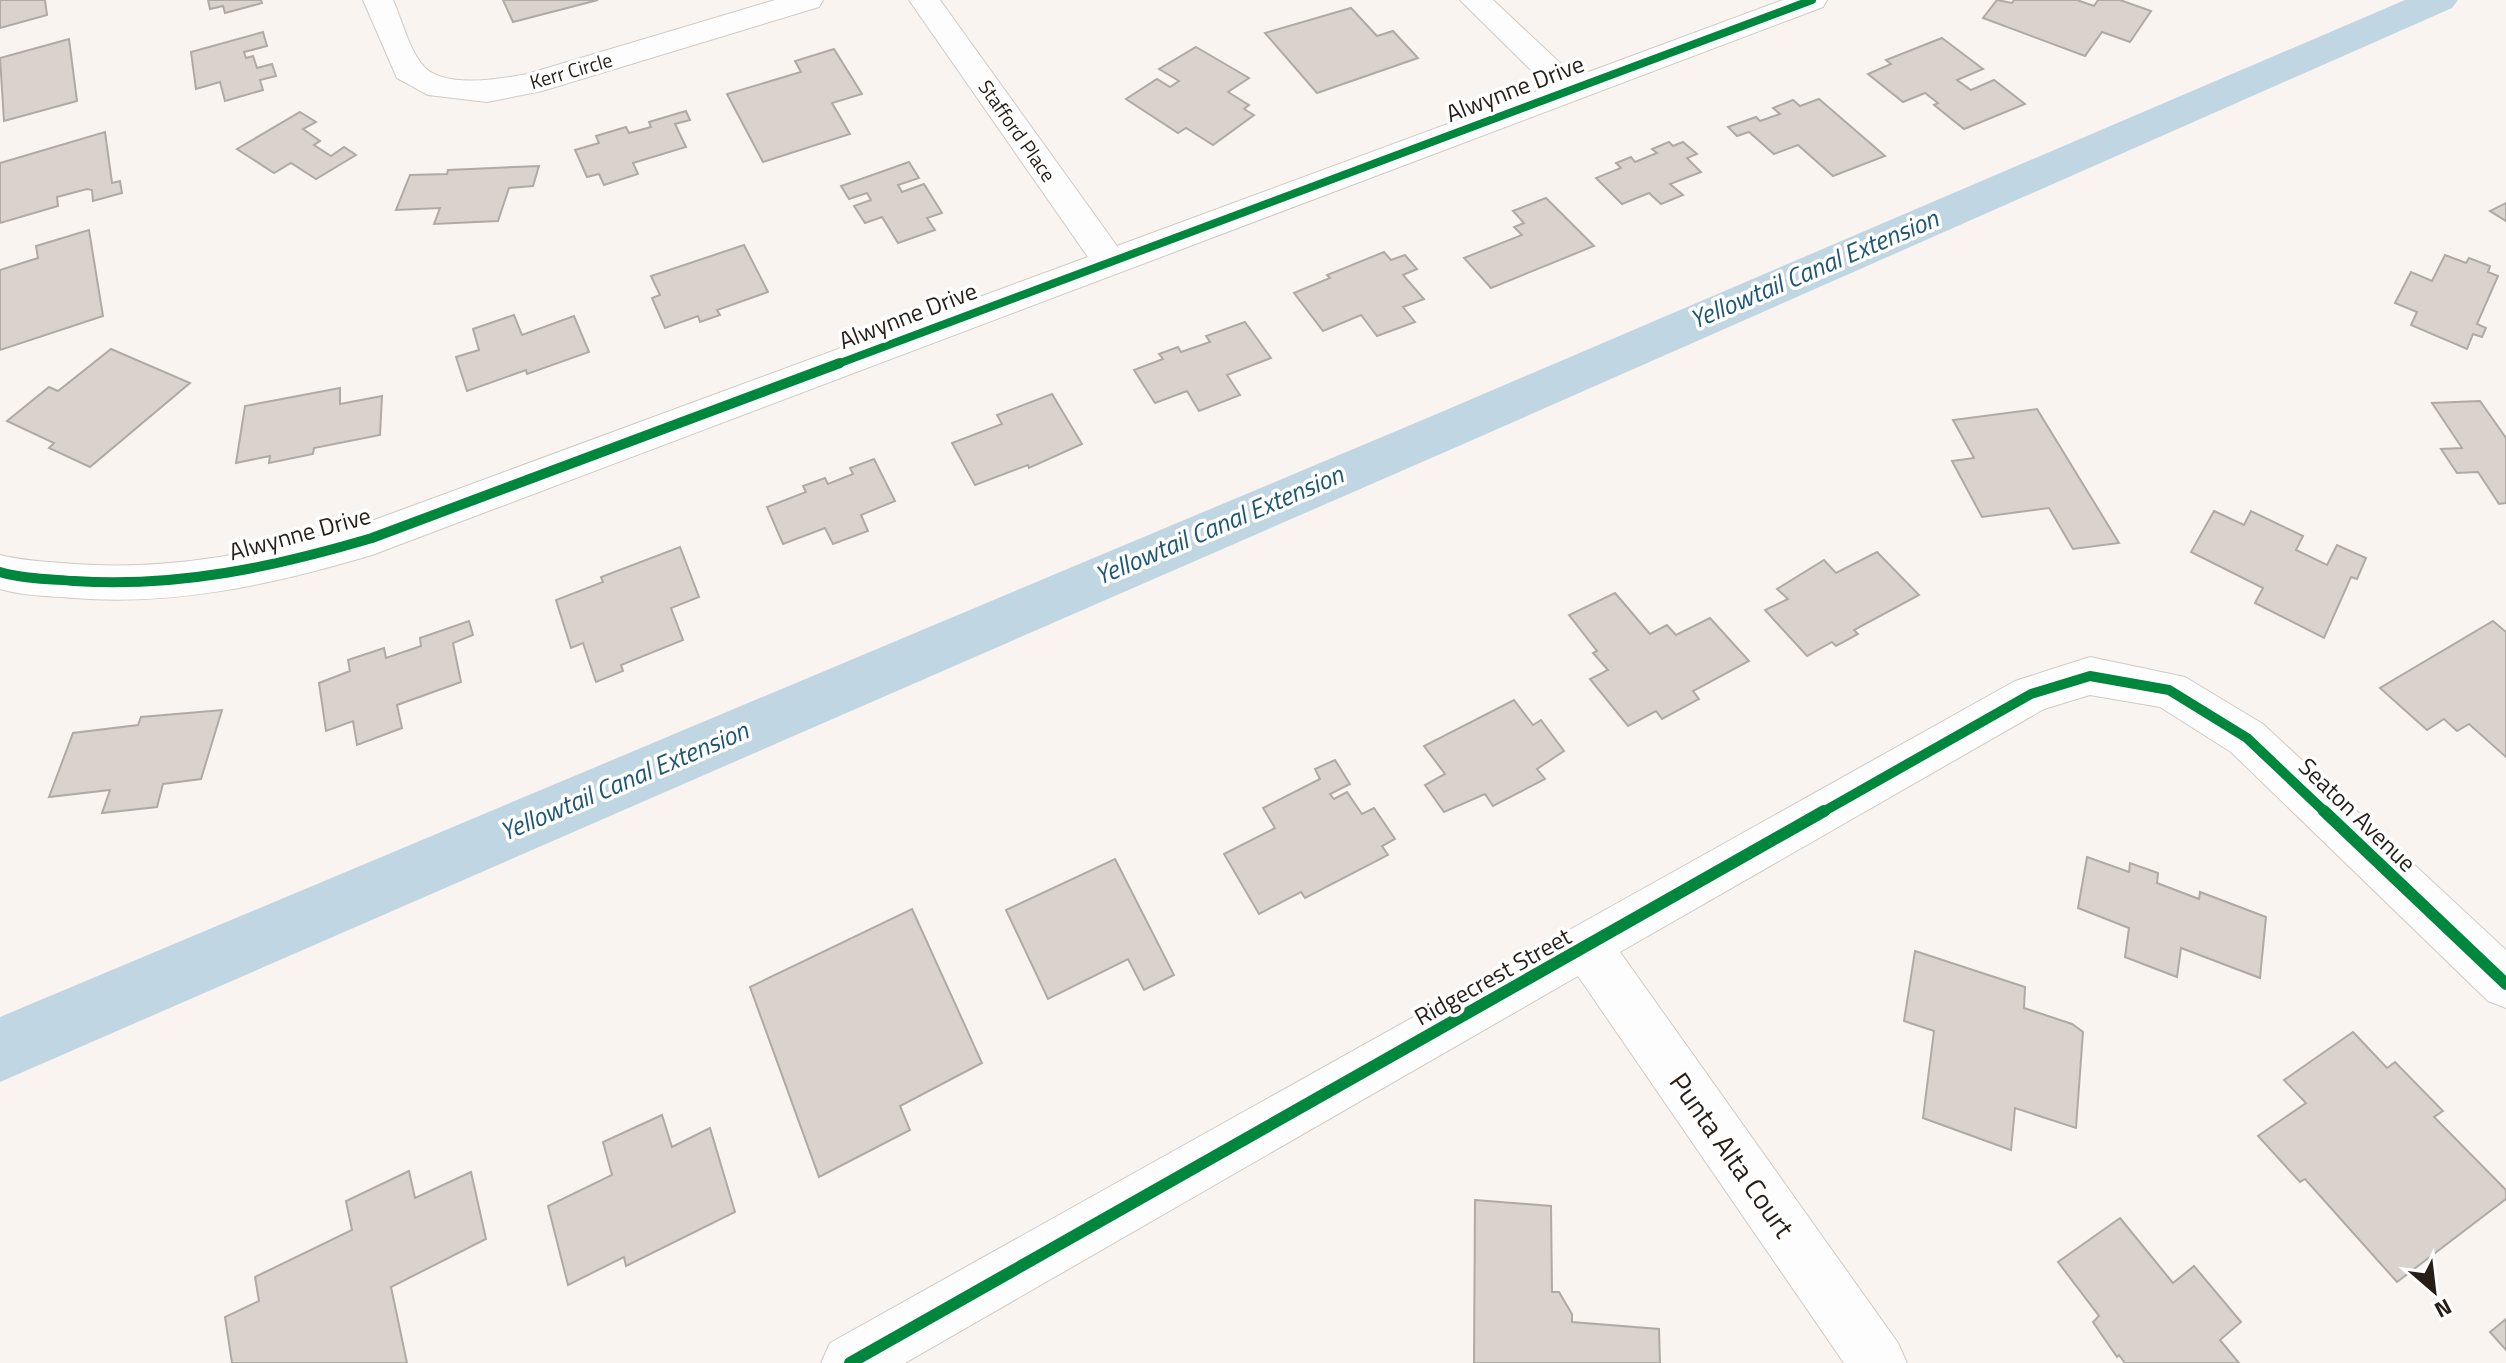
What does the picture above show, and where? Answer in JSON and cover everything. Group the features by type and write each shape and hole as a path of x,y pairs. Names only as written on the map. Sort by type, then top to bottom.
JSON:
{"street":[{"name":"Kerr Circle","path":"378,0 408,71 439,88 487,92 531,84 808,0"},
{"name":"Stafford Place","path":"924,0 1110,262"},
{"path":"1475,0 1569,89"},
{"name":"Alwynne Drive","path":"0,572 92,584 149,584 278,566 372,538 1812,0"},
{"name":"Ridgecrest Street","path":"857,1361 2031,694 2090,676 2169,690"},
{"name":"Seaton Avenue","path":"2169,690 2247,738 2506,984"},
{"name":"Punta Alta Court","path":"1587,947 1878,1363"}],"building":[{"path":"0,0 45,0 47,15 0,28"},
{"path":"208,0 261,0 262,3 225,13 223,6 210,9"},
{"path":"503,0 598,0 513,22"},
{"path":"1997,0 2012,3 2014,0 2077,0 2094,6 2098,0 2120,0 2151,11 2130,42 2102,32 2085,56 1983,18"},
{"path":"1351,8 1377,36 1393,31 1418,58 1317,93 1265,33"},
{"path":"263,32 267,46 244,52 246,58 253,56 257,68 272,64 276,76 260,80 263,90 225,101 220,82 196,89 191,52"},
{"path":"1942,38 1983,69 1957,80 1971,90 1994,80 2025,104 1964,129 1934,105 1938,103 1925,93 1903,102 1868,74 1891,64 1886,60"},
{"path":"69,39 77,101 4,121 0,58"},
{"path":"1196,47 1249,78 1228,92 1249,105 1244,109 1254,115 1213,145 1186,128 1178,133 1126,99 1157,79 1170,87 1179,81 1159,69"},
{"path":"834,49 862,94 832,103 850,134 763,162 727,94 801,72 795,61"},
{"path":"1819,99 1885,156 1833,176 1798,145 1774,154 1749,132 1737,136 1728,127 1756,117 1760,121 1780,114 1773,108 1793,100 1800,106"},
{"path":"686,111 690,120 675,124 686,147 633,163 638,174 604,185 599,174 587,177 575,150 599,143 596,136 626,127 629,133 651,127 649,122"},
{"path":"300,112 316,122 303,129 320,141 314,145 331,156 344,147 356,155 316,179 291,163 274,173 237,149"},
{"path":"105,132 112,183 120,181 122,193 93,201 92,190 87,189 57,197 58,206 0,223 0,163"},
{"path":"1669,142 1673,146 1683,142 1697,154 1687,158 1701,172 1670,184 1683,195 1661,204 1649,193 1622,204 1596,178 1621,168 1616,163 1631,157 1635,162 1657,153 1652,149"},
{"path":"909,162 919,178 898,185 902,192 924,184 942,213 927,218 935,230 898,243 882,217 865,223 854,206 871,200 867,193 849,199 841,186"},
{"path":"539,166 533,186 509,188 498,221 434,224 440,208 396,210 410,175"},
{"path":"1546,198 1594,246 1491,288 1464,258 1522,235 1514,227 1524,223 1513,211"},
{"path":"2506,203 2506,221 2490,211"},
{"path":"89,230 103,316 0,350 0,270 38,258 36,246"},
{"path":"744,245 768,292 717,310 720,315 700,322 698,316 665,328 652,298 660,295 651,276"},
{"path":"1384,252 1391,260 1405,255 1417,269 1403,275 1424,299 1403,307 1415,322 1377,336 1361,315 1323,331 1294,293 1330,278 1327,275"},
{"path":"2445,255 2466,263 2469,258 2490,266 2488,272 2498,276 2477,324 2486,328 2482,337 2473,334 2467,349 2411,325 2417,312 2395,303 2411,272 2432,281"},
{"path":"514,315 522,335 574,316 589,352 467,391 456,357 479,350 473,329"},
{"path":"1245,322 1271,358 1227,375 1240,395 1199,411 1187,391 1155,403 1134,370 1163,359 1159,354 1178,347 1181,352 1210,342 1206,336"},
{"path":"111,349 190,383 90,467 49,448 54,443 7,421 49,387 58,391"},
{"path":"340,388 340,404 382,396 380,435 314,448 313,454 269,463 270,456 236,463 245,406"},
{"path":"1052,394 1082,444 1029,468 1028,465 975,485 952,443 1002,424 997,415"},
{"path":"2480,401 2506,438 2506,503 2499,504 2478,472 2457,473 2441,449 2462,448 2432,403"},
{"path":"2037,409 2119,543 2073,549 2049,508 1982,517 1952,461 1974,458 1953,420"},
{"path":"874,459 895,501 861,515 868,531 833,544 825,528 783,544 767,507 806,492 803,486 825,478 828,484 853,474 850,468"},
{"path":"2214,511 2244,525 2251,511 2303,536 2296,550 2327,565 2337,545 2366,558 2357,579 2351,577 2324,638 2255,603 2263,588 2191,552"},
{"path":"680,547 699,597 671,608 683,640 621,665 623,671 596,682 583,643 571,648 556,600 603,582 601,577"},
{"path":"1877,552 1919,595 1854,630 1858,634 1836,646 1832,642 1807,656 1765,610 1788,599 1777,589 1824,560 1836,573"},
{"path":"1615,593 1650,634 1667,625 1676,635 1710,618 1749,661 1693,691 1699,699 1662,719 1656,711 1628,726 1590,679 1608,670 1593,653 1597,651 1569,615"},
{"path":"469,621 473,635 453,643 461,682 397,705 402,728 357,745 353,721 326,731 319,683 350,671 348,660 384,648 386,658 421,646 420,638"},
{"path":"2493,621 2506,632 2506,757 2469,724 2457,731 2444,719 2427,730 2380,688"},
{"path":"1514,700 1533,725 1541,720 1564,751 1537,769 1545,779 1493,806 1485,794 1444,812 1425,785 1445,774 1424,746"},
{"path":"222,710 201,779 163,784 157,807 102,813 110,790 49,797 73,733 138,725 141,717"},
{"path":"1335,760 1350,784 1330,794 1334,799 1347,792 1362,814 1374,808 1395,839 1382,846 1388,855 1305,898 1301,892 1259,914 1224,854 1275,828 1263,808 1320,779 1315,769"},
{"path":"2087,857 2129,872 2130,863 2158,873 2157,883 2199,899 2200,892 2266,917 2260,978 2181,948 2177,977 2125,957 2129,928 2078,908"},
{"path":"1115,859 1174,975 1144,990 1128,959 1048,999 1006,910"},
{"path":"912,909 982,1063 900,1106 910,1130 819,1177 750,987"},
{"path":"1915,951 2025,987 2024,1008 2072,1024 2083,1032 2076,1128 2015,1108 2011,1150 1923,1118 1934,1031 1904,1021"},
{"path":"2353,1032 2387,1068 2395,1062 2443,1111 2434,1117 2506,1190 2506,1199 2397,1282 2305,1179 2300,1182 2258,1136 2306,1103 2284,1080"},
{"path":"662,1115 672,1147 710,1128 735,1212 626,1266 624,1257 568,1285 548,1206 612,1175 603,1142"},
{"path":"409,1171 415,1198 471,1172 486,1239 391,1287 407,1363 232,1363 225,1317 259,1301 255,1277 352,1230 346,1201"},
{"path":"1475,1200 1551,1206 1552,1292 1559,1292 1572,1314 1572,1322 1659,1329 1660,1363 1474,1363"},
{"path":"2120,1218 2173,1283 2194,1266 2241,1322 2220,1340 2239,1363 2125,1363 2119,1355 2117,1357 2093,1322 2099,1316 2058,1262"},
{"path":"2506,1319 2506,1350 2490,1332"}],"waterway":[{"name":"Yellowtail Canal Extension","path":"0,1050 1450,429 2438,0"}],"cycle path":[{"path":"0,572 30,578 101,583 180,580 256,569 372,538 1812,0"},
{"path":"850,1363 2031,694 2090,676 2169,690 2247,738 2506,984"}]}
